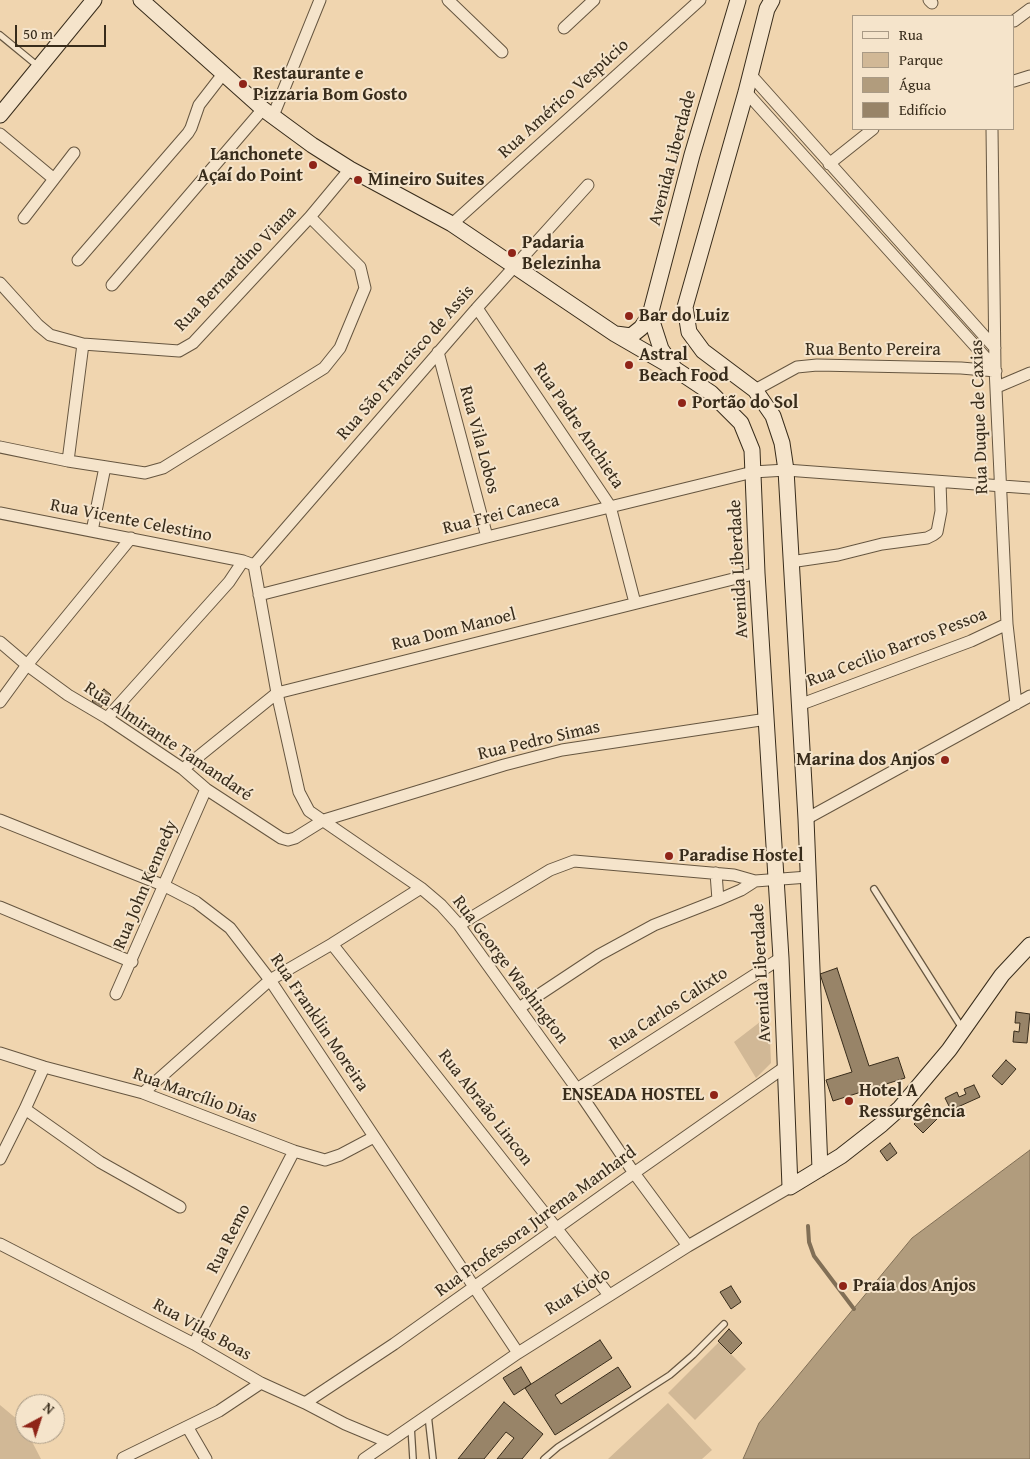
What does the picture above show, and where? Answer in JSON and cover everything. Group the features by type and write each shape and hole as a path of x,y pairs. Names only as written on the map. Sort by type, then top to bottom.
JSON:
{"main road":[{"path":"0,115 94,0"},
{"path":"141,0 268,113 312,145 350,169 452,224 615,334 675,369"},
{"name":"Avenida Liberdade","path":"738,0 692,155 650,315 661,348 675,369 711,393 741,424 752,450 757,573 786,1067 790,1187"},
{"path":"772,0 767,10 746,92 685,307 689,332 704,351 755,390 773,416 782,444 786,470 806,819 820,1169"},
{"path":"615,334 631,336 641,328 650,315"},
{"name":"Rua Kioto","path":"790,1187 862,1140 900,1108 963,1030 1002,975 1030,945"}],"street":[{"path":"112,286 268,113 320,0"},
{"path":"448,0 502,52"},
{"path":"564,28 594,0"},
{"name":"Rua Américo Vespúcio","path":"452,224 700,0"},
{"path":"1015,20 1030,9"},
{"path":"78,260 188,133 199,105 223,74"},
{"path":"750,74 995,348"},
{"path":"1015,81 1030,76"},
{"path":"746,92 996,369"},
{"path":"829,164 872,130"},
{"name":"Rua Duque de Caxias","path":"992,130 994,315 1000,485 1007,624 1016,704"},
{"path":"0,134 54,179"},
{"path":"24,218 74,153"},
{"name":"Rua Bernardino Viana","path":"0,283 38,325 50,335 83,344 179,350 193,343 310,217 350,169"},
{"name":"Rua São Francisco de Assis","path":"107,718 229,582 249,563 588,185"},
{"path":"839,195 849,186"},
{"path":"0,446 68,461 145,473 163,468 324,368 340,348 365,288 360,267 310,217"},
{"name":"Rua Padre Anchieta","path":"477,308 610,506 635,603"},
{"path":"977,348 982,334 994,315"},
{"path":"68,461 83,344"},
{"name":"Rua Vila Lobos","path":"438,352 487,537"},
{"name":"Rua Bento Pereira","path":"755,390 797,367 817,365 996,369"},
{"path":"997,387 1030,373"},
{"path":"92,531 105,467"},
{"name":"Rua Frei Caneca","path":"259,595 610,506 753,472 786,470 1030,488"},
{"path":"790,562 838,555 882,544 927,538 933,535 936,532 941,511 940,482"},
{"name":"Rua Vicente Celestino","path":"0,513 249,563"},
{"path":"0,702 27,665 131,538"},
{"name":"Rua George Washington","path":"249,563 259,595 277,693 299,792 309,811 421,888 460,925 577,1089 634,1173 688,1246"},
{"name":"Rua Dom Manoel","path":"182,770 277,693 757,573"},
{"name":"Rua Cecilio Barros Pessoa","path":"799,705 971,641 1007,624"},
{"name":"Rua Almirante Tamandaré","path":"0,642 27,665 68,695 107,718 182,770 206,790 281,838 288,840 295,838 324,820"},
{"path":"806,819 1030,696"},
{"name":"Rua Pedro Simas","path":"324,820 504,765 562,750 766,719"},
{"name":"Rua John Kennedy","path":"116,994 132,962 206,790"},
{"name":"Rua Franklin Moreira","path":"0,820 165,886 196,902 230,928 270,980 518,1352"},
{"path":"460,925 550,870 574,861 716,873 734,875 755,881 808,877"},
{"path":"716,873 718,900"},
{"path":"519,1008 599,955 654,925 741,890 755,881"},
{"path":"144,1093 270,980 332,944 421,888"},
{"path":"0,907 132,962"},
{"name":"Rua Abraão Lincon","path":"332,944 609,1295"},
{"name":"Rua Carlos Calixto","path":"577,1089 780,958"},
{"name":"Rua Marcílio Dias","path":"0,1053 44,1067 144,1093 294,1151 325,1160 340,1155 374,1137"},
{"path":"0,1159 26,1110 44,1067"},
{"name":"Rua Professora Jurema Manhard","path":"305,1403 394,1344 786,1067"},
{"path":"26,1110 100,1162 180,1207"},
{"name":"Rua Remo","path":"194,1344 294,1151"},
{"name":"Rua Kioto","path":"364,1459 518,1352 688,1246 790,1187"},
{"name":"Rua Vilas Boas","path":"0,1244 194,1344 261,1383 345,1424 388,1442"},
{"path":"123,1458 188,1428 219,1411 261,1383"},
{"path":"188,1428 206,1459"}],"lane":[{"path":"0,35 39,67"},
{"path":"874,889 963,1030"},
{"path":"544,1459 670,1374 693,1355 724,1324"},
{"path":"428,1415 433,1459"},
{"path":"411,1426 413,1459"}],"green space":[{"path":"769,1015 771,1063 756,1078 734,1042"},
{"path":"719,1342 746,1369 695,1420 668,1393"},
{"path":"668,1403 712,1450 702,1459 608,1459"},
{"path":"0,1405 15,1418 15,1444 33,1444 41,1459 0,1459"}],"water":[{"path":"1030,1150 1030,1459 743,1459 759,1423 912,1238"}],"building":[{"path":"104,689 111,695 100,708 92,701"},
{"path":"837,968 869,1066 898,1057 905,1078 833,1101 826,1080 852,1072 820,974"},
{"path":"1016,1012 1030,1014 1027,1043 1013,1042 1014,1031 1019,1032 1020,1023 1015,1023"},
{"path":"1006,1060 1016,1069 1002,1085 992,1076"},
{"path":"974,1085 980,1097 951,1110 945,1098 957,1092 959,1097 966,1094 964,1089"},
{"path":"929,1109 938,1118 923,1133 914,1124"},
{"path":"890,1143 897,1153 887,1161 880,1151"},
{"path":"731,1286 741,1302 731,1309 720,1292"},
{"path":"729,1329 742,1343 731,1354 718,1341"},
{"path":"600,1340 612,1358 555,1395 561,1404 618,1367 631,1387 555,1435 525,1388"},
{"path":"521,1367 531,1384 514,1395 503,1378"},
{"path":"504,1402 543,1434 522,1459 497,1459 514,1438 506,1432 484,1459 458,1459"}],"waterway":[{"path":"808,1226 809,1242 814,1256 854,1309"}],"place":[{"name":"Restaurante e Pizzaria Bom Gosto","path":"243,84"},
{"name":"Lanchonete Açaí do Point","path":"313,165"},
{"name":"Mineiro Suites","path":"358,180"},
{"name":"Padaria Belezinha","path":"512,253"},
{"name":"Bar do Luiz","path":"629,316"},
{"name":"Astral Beach Food","path":"629,365"},
{"name":"Portão do Sol","path":"682,403"},
{"name":"Marina dos Anjos","path":"945,760"},
{"name":"Paradise Hostel","path":"669,856"},
{"name":"ENSEADA HOSTEL","path":"714,1095"},
{"name":"Hotel A Ressurgência","path":"849,1101"},
{"name":"Praia dos Anjos","path":"843,1286"}]}
